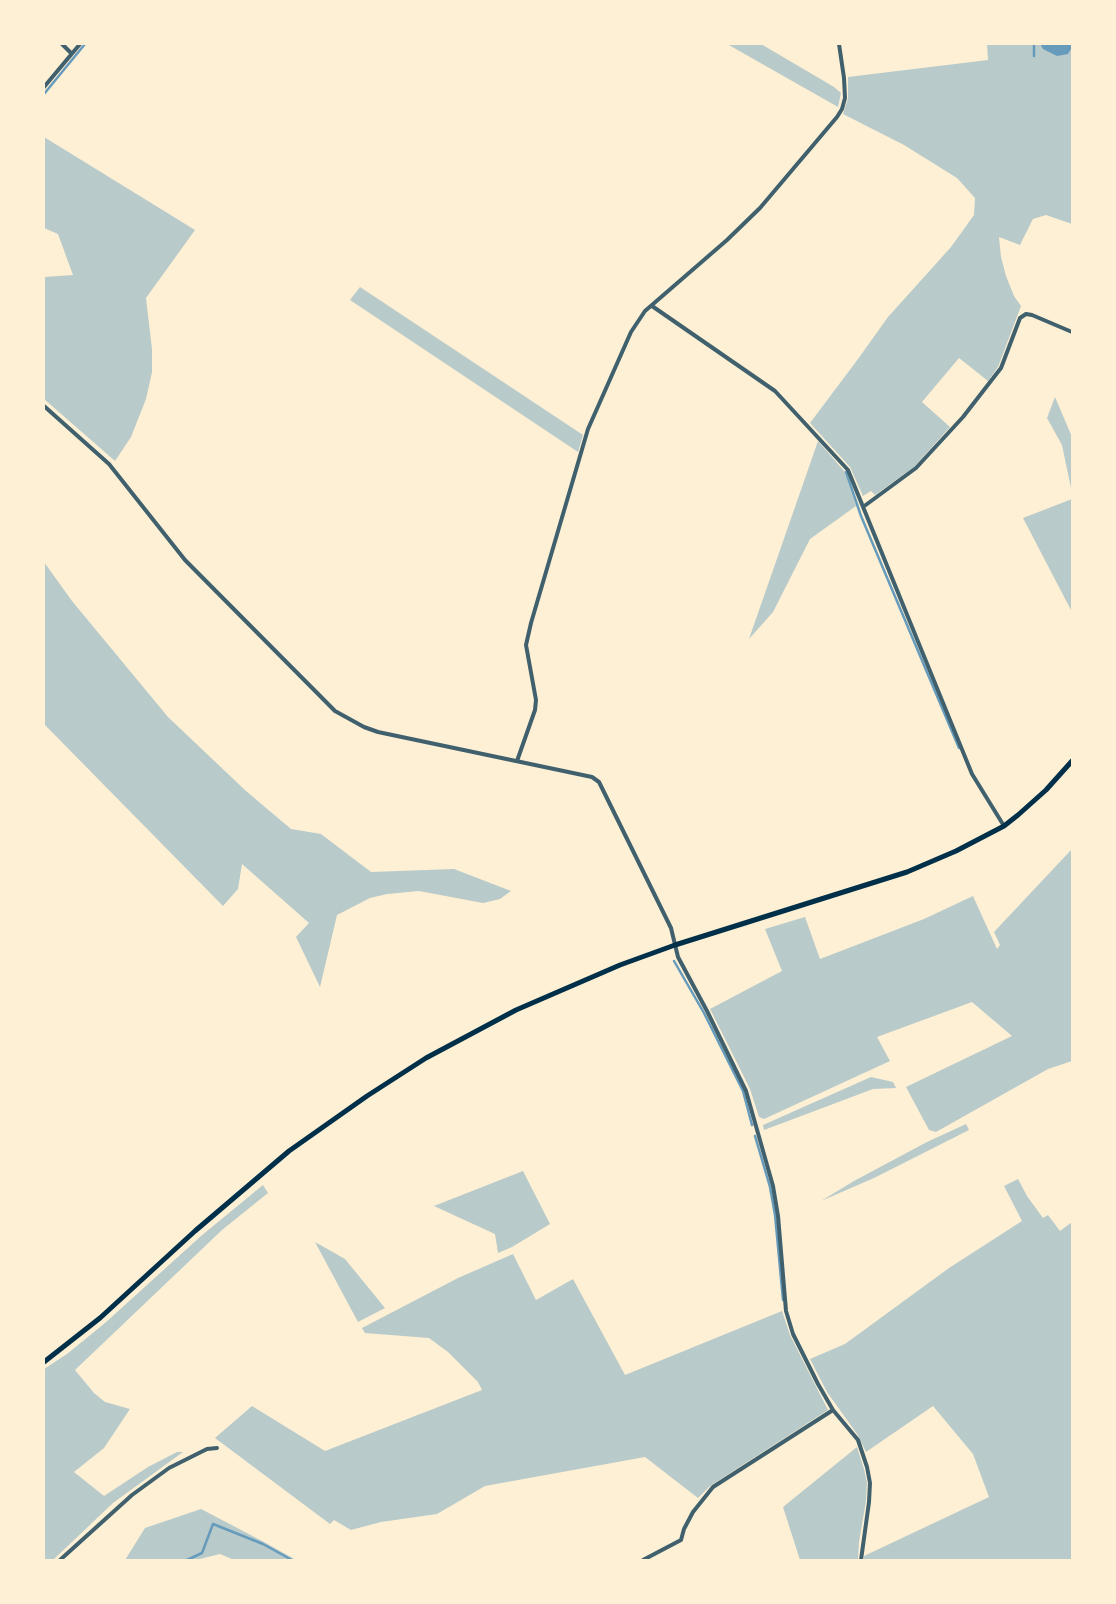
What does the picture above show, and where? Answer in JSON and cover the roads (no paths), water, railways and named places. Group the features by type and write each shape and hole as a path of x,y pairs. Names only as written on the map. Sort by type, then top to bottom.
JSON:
{"main road":[{"path":"44,1362 100,1318 263,1172 329,1122 426,1058 516,1010 610,968 674,945 907,872 957,851 1004,826 1046,790 1072,761"}],"street":[{"path":"62,44 71,53"},
{"path":"44,87 80,44"},
{"path":"517,761 535,710 536,700 526,645 586,438 631,332 644,311 727,240 760,208 837,118 845,98 839,44"},
{"path":"652,306 775,391 848,470 972,774 1004,826"},
{"path":"863,507 916,468 963,417 1000,368 1020,318 1026,314 1032,315 1072,332"},
{"path":"44,406 109,464 185,560 335,711 364,727 378,732 592,777 598,782 671,928 678,957 746,1091 773,1186 778,1216 786,1311 793,1334 833,1410 858,1440 867,1468 870,1483 869,1502 861,1560"},
{"path":"644,1560 681,1540 684,1529 693,1512 713,1487 833,1410"},
{"path":"60,1560 132,1494 169,1468 207,1449 217,1448"}],"water":[{"path":"1040,44 1071,44 1071,49 1068,54 1057,56 1043,49"}],"waterway":[{"path":"44,94 85,44"},
{"path":"1034,44 1034,56"},
{"path":"846,472 861,516 959,748"},
{"path":"674,961 704,1013 743,1091 752,1125"},
{"path":"755,1136 770,1187 775,1215 783,1300"},
{"path":"187,1560 202,1553 213,1524 263,1544 292,1560"}]}
